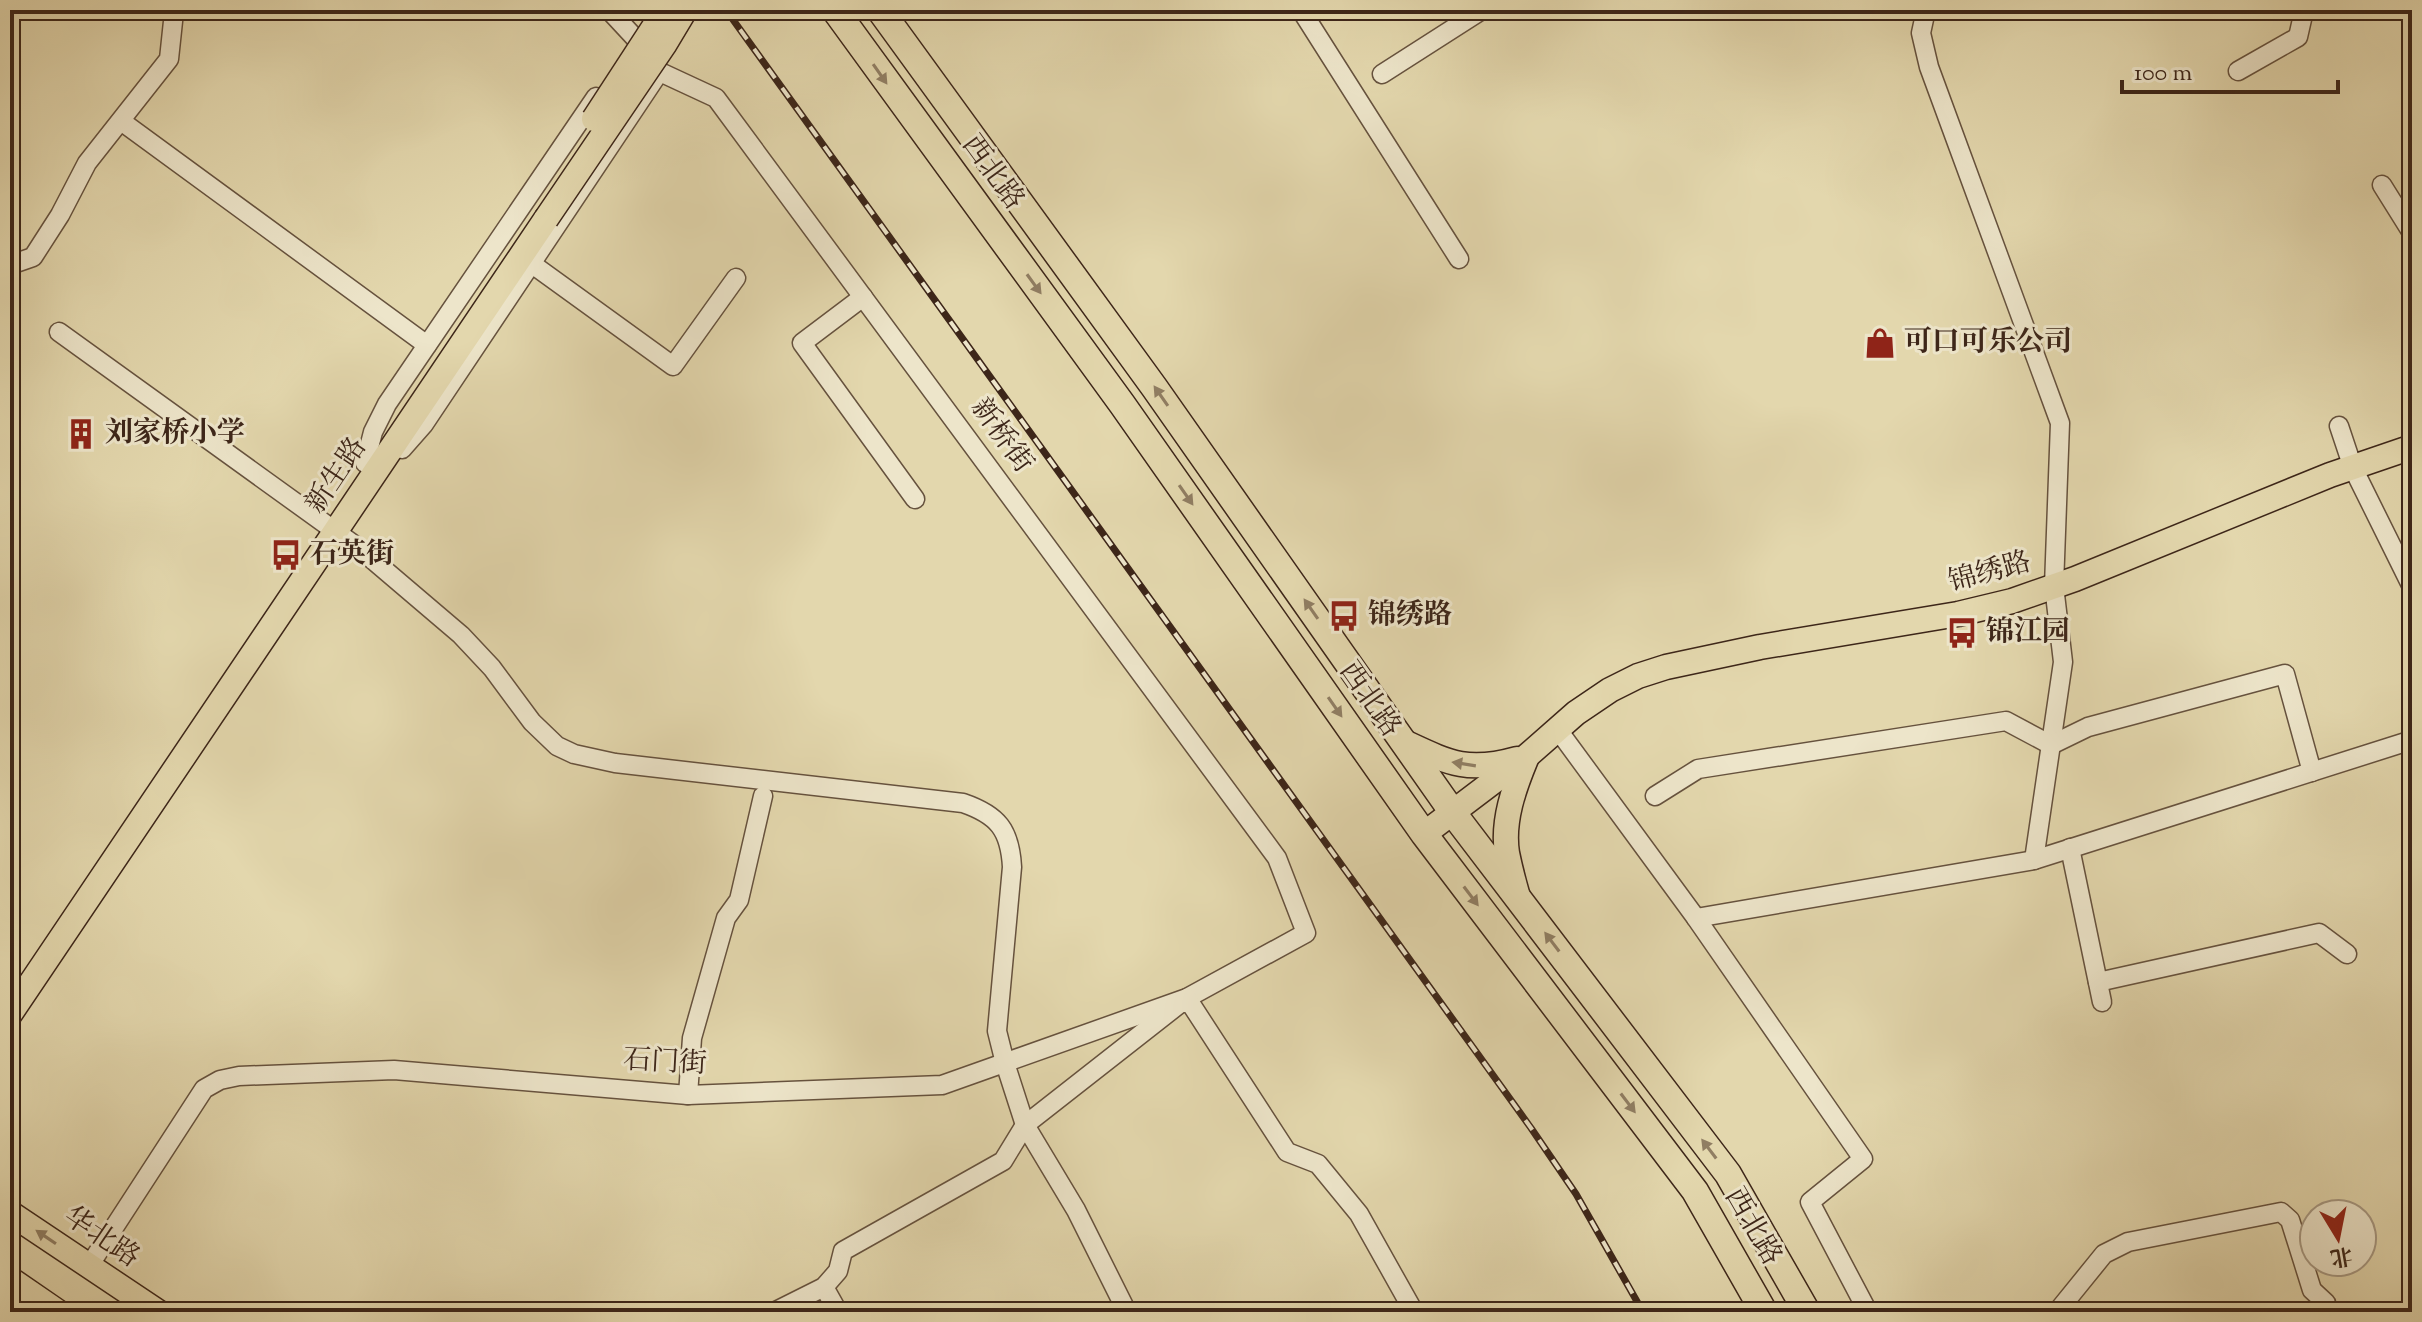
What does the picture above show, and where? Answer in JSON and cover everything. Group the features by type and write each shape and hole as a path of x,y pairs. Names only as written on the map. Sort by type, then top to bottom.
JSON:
{"highway":[{"name":"西北路","path":"835,10 1131,417 1424,834 1695,1191 1764,1312"},
{"name":"西北路","path":"880,10 1154,387 1453,812 1728,1174 1807,1312"}],"main road":[{"name":"新生路","path":"540,214 665,10"},
{"name":"新生路","path":"10,1014 540,214 664,45 685,10"},
{"name":"锦绣路","path":"1424,834 1527,756 1576,713 1638,676 1760,647 1958,614 2012,601 2412,447"},
{"name":"新生路","path":"10,987 330,527"},
{"path":"1404,742 1465,766 1491,766 1527,756"},
{"path":"1518,897 1506,850 1507,824 1512,792 1527,756"},
{"name":"华北路","path":"10,1213 158,1312"},
{"path":"10,1279 58,1312"}],"street":[{"name":"新桥街","path":"609,10 660,72 716,98 1277,858 1306,933"},
{"path":"1301,10 1459,259"},
{"path":"1382,74 1482,10"},
{"path":"1926,10 1921,33 1929,67 2060,423 2054,586 2063,662 2034,860"},
{"path":"2238,71 2298,37 2303,15 2294,10"},
{"path":"10,265 33,257 60,215 87,163 169,59 174,12"},
{"path":"370,467 373,432 387,404 635,38"},
{"path":"370,467 403,448 424,424 660,72"},
{"path":"121,121 427,345"},
{"path":"2382,185 2412,233"},
{"path":"532,264 673,366 736,278"},
{"path":"863,297 802,343 915,499"},
{"path":"59,332 360,549 461,635 492,668 543,735 557,746 574,754 615,763 963,803 981,809 995,819 1006,834 1012,867 997,1031 1005,1063 1025,1125 1076,1210 1127,1312"},
{"path":"2339,426 2353,468 2412,587"},
{"path":"2051,745 2088,727 2285,674 2312,772"},
{"path":"1655,796 1698,769 2006,721 2051,745"},
{"path":"1558,730 1696,918 1863,1159 1810,1202 1868,1312"},
{"path":"1696,918 2034,860 2412,740"},
{"path":"688,1095 692,1038 726,918 739,900 763,796"},
{"path":"2070,848 2102,1002"},
{"name":"石门街","path":"89,1266 204,1089 220,1080 239,1076 394,1070 688,1095 942,1085 1187,998 1306,933"},
{"path":"2098,982 2319,933 2347,954"},
{"path":"774,1312 824,1287 838,1271 843,1251 1003,1161 1025,1125 1187,998 1287,1152 1318,1164 1359,1214 1414,1312"},
{"path":"2057,1312 2104,1254 2128,1242 2281,1212 2290,1220 2312,1290 2326,1303"},
{"path":"824,1287 838,1312"}],"railway":[{"path":"726,10 1531,1128 1576,1194 1643,1312"}],"place":[{"name":"可口可乐公司","path":"1880,343"},
{"name":"刘家桥小学","path":"81,434"},
{"name":"石英街","path":"286,555"},
{"name":"锦绣路","path":"1344,616"},
{"name":"锦江园","path":"1962,633"}]}
